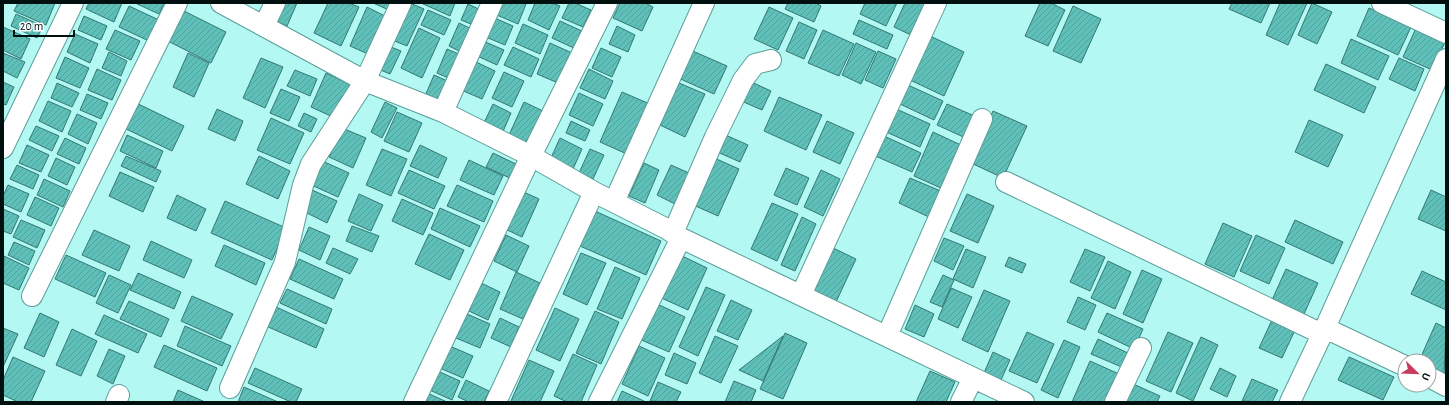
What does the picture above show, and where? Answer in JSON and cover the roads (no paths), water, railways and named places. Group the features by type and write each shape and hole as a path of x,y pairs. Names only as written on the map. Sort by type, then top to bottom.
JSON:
{"street":[{"path":"3,148 73,3"},
{"path":"32,296 177,3"},
{"path":"222,3 365,81 443,112 531,156 594,192 677,235 1024,402"},
{"path":"264,26 275,3"},
{"path":"230,388 285,262 303,186 311,164 365,81 401,3"},
{"path":"443,112 492,3"},
{"path":"414,402 531,156 607,3"},
{"path":"614,202 704,3"},
{"path":"801,295 936,3"},
{"path":"1382,3 1446,32"},
{"path":"1290,402 1324,331 1446,59"},
{"path":"599,402 677,235 708,151 743,80 755,64 771,60"},
{"path":"887,336 982,118"},
{"path":"1006,182 1324,331 1397,363"},
{"path":"496,402 594,192"},
{"path":"1115,402 1141,348"},
{"path":"962,402 973,378"}]}
